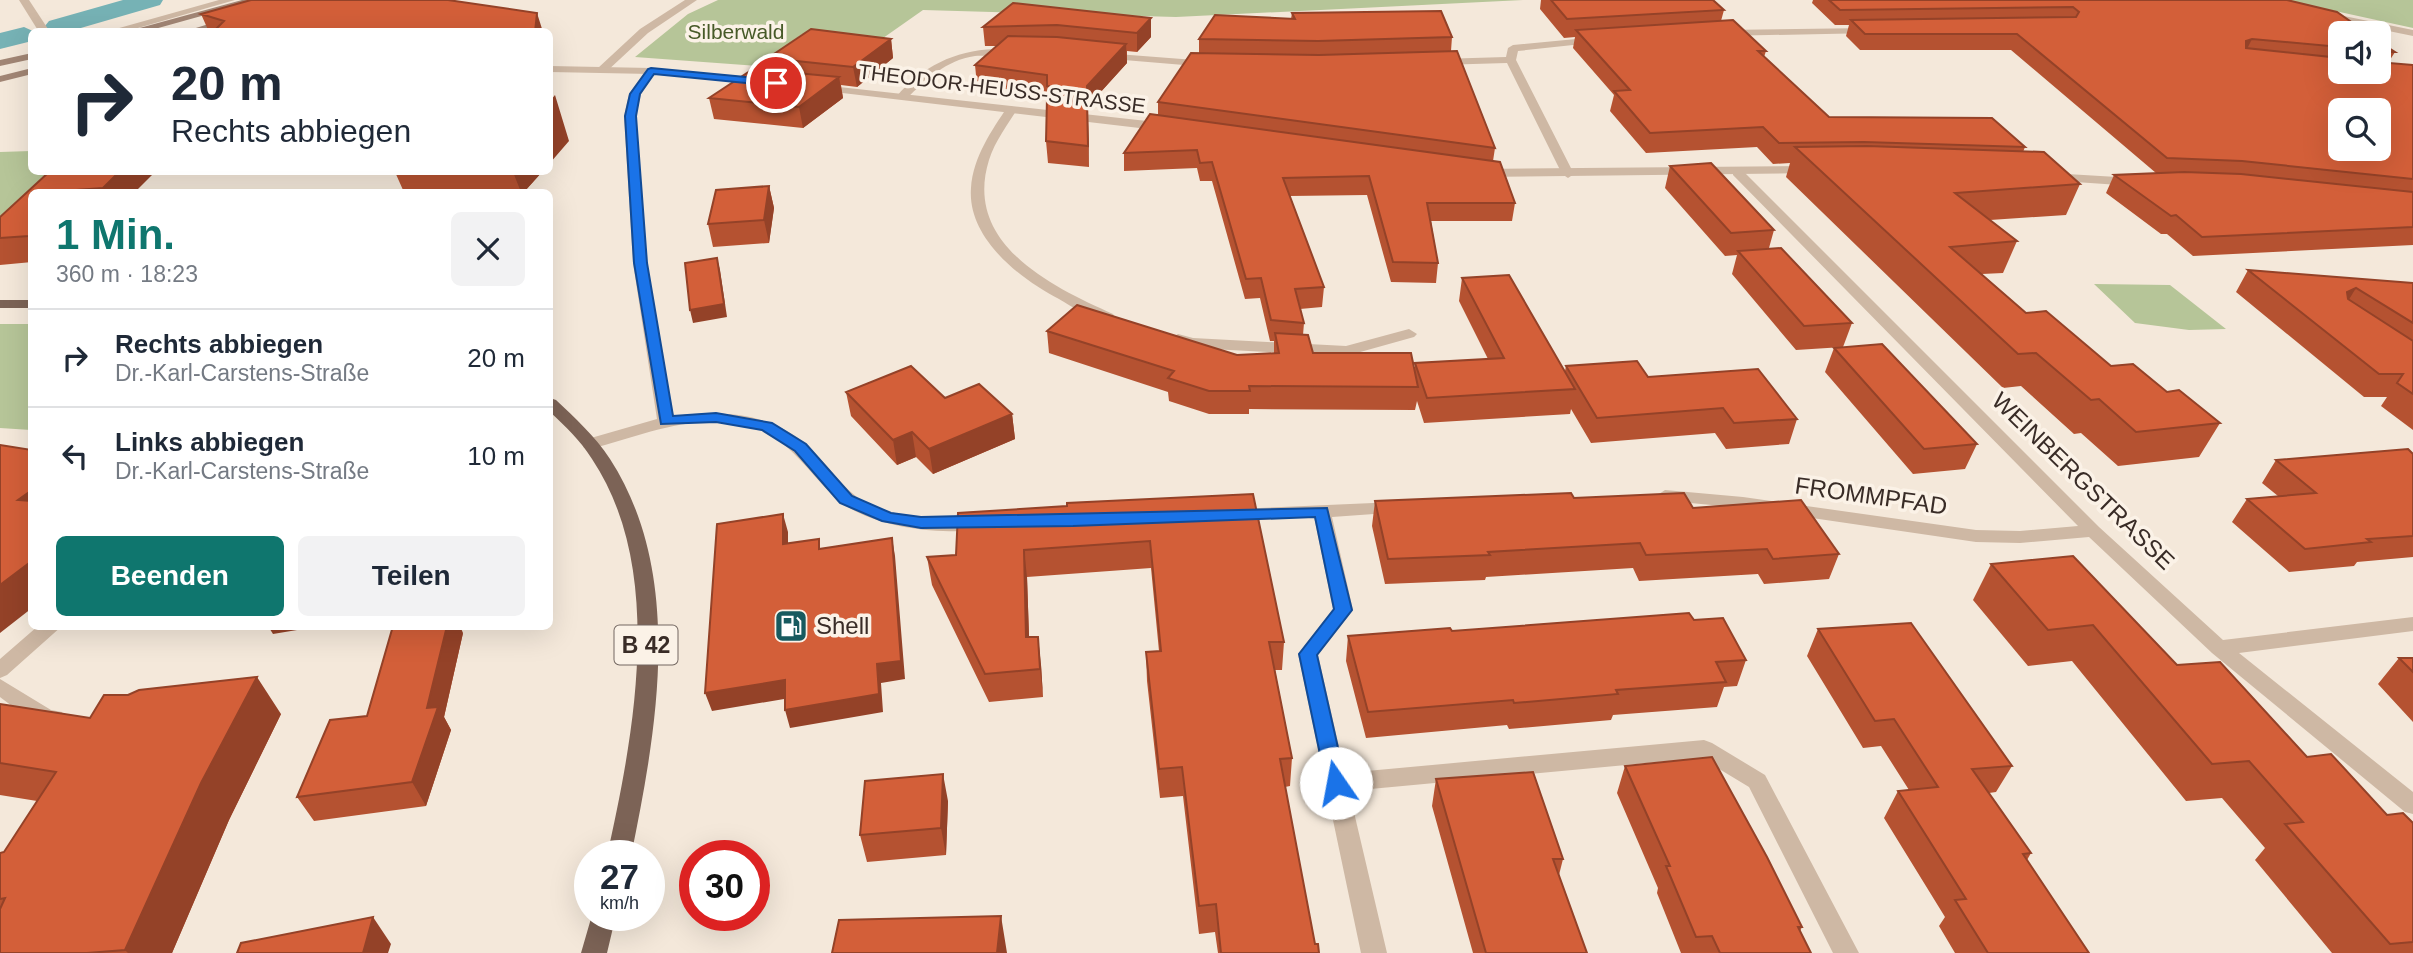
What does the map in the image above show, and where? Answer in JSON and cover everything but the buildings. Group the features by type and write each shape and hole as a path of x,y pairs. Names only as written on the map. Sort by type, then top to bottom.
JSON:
{"main road":[{"path":"146,28 254,0"},
{"path":"203,28 241,18"},
{"path":"0,63 28,57"},
{"path":"0,79 28,72"},
{"path":"0,304 28,304"},
{"name":"B 42","path":"553,407 590,444 604,463 625,505 640,554 644,590 646,676 633,790 622,840"},
{"path":"594,953 600,931"}],"street":[{"path":"24,0 42,28"},
{"path":"125,28 230,0"},
{"path":"602,70 627,44 692,0"},
{"path":"2310,12 2413,33"},
{"path":"1706,33 1878,31"},
{"path":"1568,174 1511,60 1513,48 1615,38"},
{"path":"902,97 925,73 949,59 971,53 1031,53"},
{"path":"1086,54 1162,62 1218,64"},
{"path":"1428,62 1511,60"},
{"path":"553,69 651,71 779,83"},
{"path":"651,71 635,94 630,116 640,263 666,421"},
{"name":"THEODOR-HEUSS-STRASSE","path":"807,86 1177,129"},
{"path":"1012,108 983,161 978,180 977,206 988,233 1027,273 1055,293 1123,323"},
{"path":"1462,171 1568,174 1817,170"},
{"name":"WEINBERGSTRASSE","path":"1737,172 2093,531 2219,648 2413,804"},
{"path":"2034,177 2153,183"},
{"path":"1158,334 1193,343 1346,351 1409,334"},
{"path":"590,444 666,421 716,418 766,426 800,447 846,500 887,518 921,523 996,523"},
{"name":"FROMMPFAD","path":"1646,496 1756,504 1976,536 2030,536 2093,531"},
{"path":"1211,516 1418,506"},
{"path":"1322,511 1343,610 1308,654 1374,953"},
{"path":"2219,648 2413,624"},
{"path":"0,670 47,630"},
{"path":"0,687 47,718 72,720"},
{"path":"1336,783 1704,749 1757,782 1846,953"}],"green space":[{"name":"Silberwald","path":"718,0 1523,0 1176,17 923,10 876,43 802,34 758,66 635,57 688,14"},
{"path":"2285,0 2413,0 2413,28 2391,21"},
{"path":"28,151 28,175 75,175 40,189 28,189 28,200 0,252 0,152"},
{"path":"2094,284 2170,285 2226,329 2189,330 2135,323"},
{"path":"0,324 28,324 28,430 0,428"}],"waterway":[{"path":"58,26 151,0"},
{"path":"0,41 24,35"}],"place":[{"name":"Shell","path":"791,626"}],"route":[{"path":"776,83 651,71 635,94 631,106 640,263 666,421 716,418 766,426 800,447 846,500 887,518 921,523 1073,521 1322,511 1343,610 1308,654 1336,783"}]}
